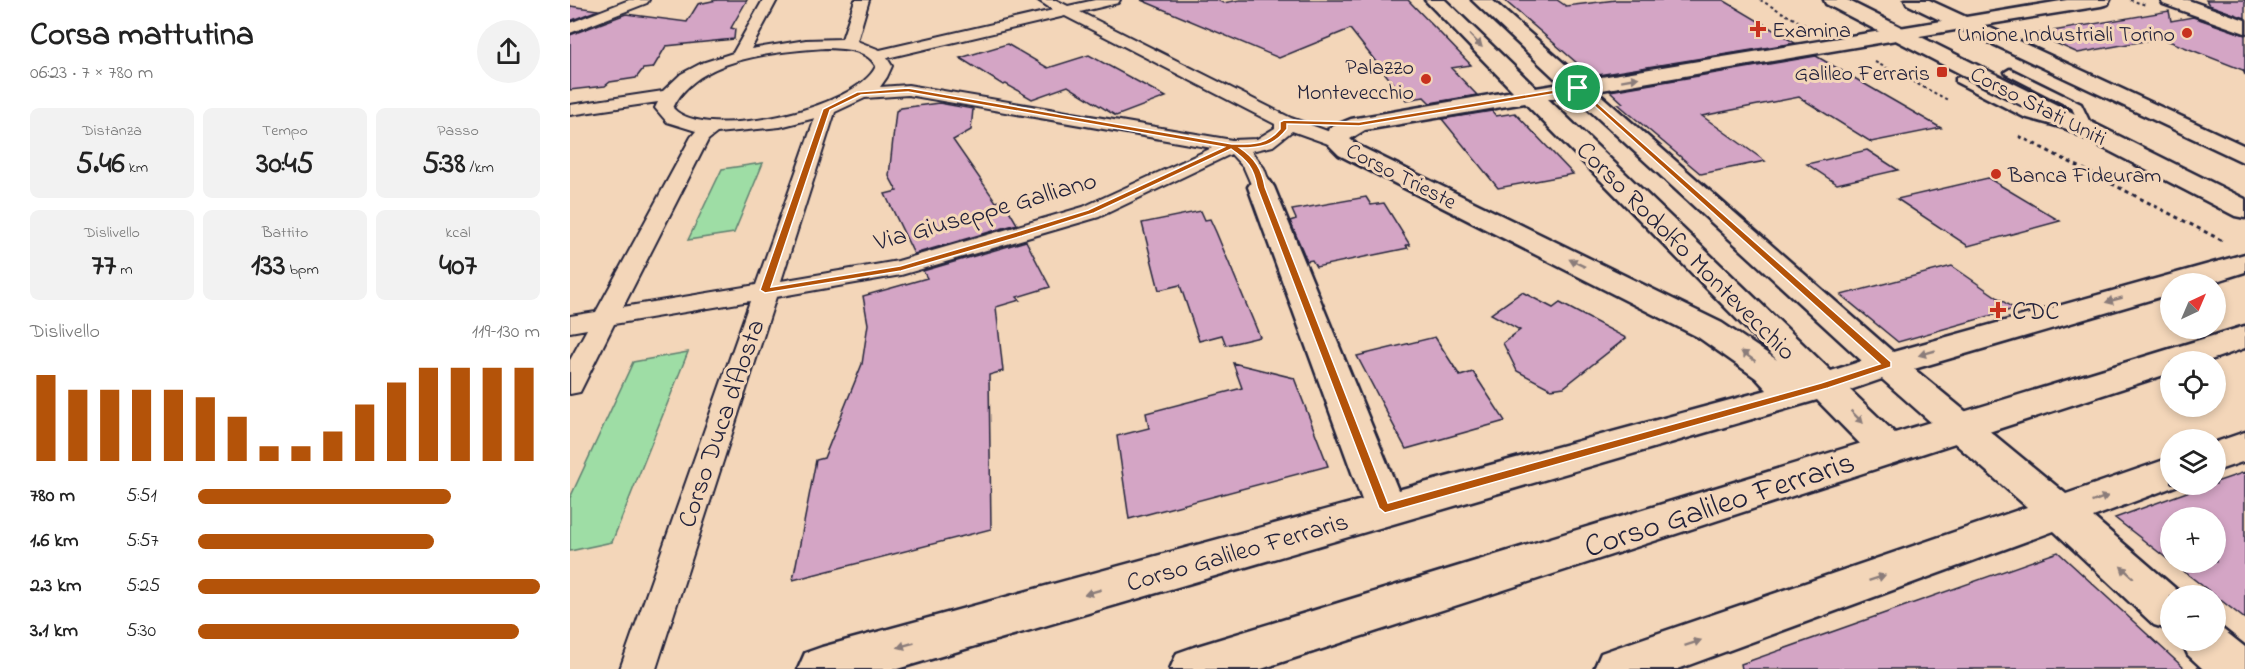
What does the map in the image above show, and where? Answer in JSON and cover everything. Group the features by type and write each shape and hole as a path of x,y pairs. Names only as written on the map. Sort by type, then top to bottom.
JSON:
{"street":[{"path":"570,28 642,0"},
{"path":"739,56 770,0"},
{"path":"848,45 862,0"},
{"name":"Corso Trieste","path":"1046,0 1284,122 1348,132 1348,150 1661,304 1710,330 1768,370 1808,390"},
{"path":"879,55 1113,0"},
{"name":"Corso Rodolfo Montevecchio","path":"1434,0 1711,274 1808,390 1888,449"},
{"name":"Corso Rodolfo Montevecchio","path":"1480,0 1887,365 2061,513 2160,602"},
{"name":"Corso Stati Uniti","path":"1833,0 2245,210"},
{"name":"Corso Stati Uniti","path":"1914,0 2245,154"},
{"path":"1284,122 1348,132 1531,96 2101,0"},
{"path":"2170,0 2245,27"},
{"path":"797,45 848,45 867,49 879,55 884,66 878,79 860,93 827,109 750,126 713,127 688,124 671,117 664,108 666,96 676,85 693,74 739,56 797,45"},
{"path":"860,93 908,90 1232,146 1250,158 1259,174 1261,187 1385,508"},
{"path":"570,110 666,96"},
{"name":"Corso Duca d'Aosta","path":"638,669 827,109"},
{"name":"Via Giuseppe Galliano","path":"570,324 901,268 946,256 1091,212 1232,146 1258,146 1275,140 1284,129 1284,122"},
{"path":"570,385 700,138 713,127"},
{"name":"Corso Galileo Ferraris","path":"2194,273 2236,253"},
{"path":"1661,304 1711,274"},
{"name":"Corso Galileo Ferraris","path":"822,669 1808,390 1887,365 2160,287"},
{"name":"Corso Galileo Ferraris","path":"1194,669 2245,337"},
{"path":"2226,453 2245,446"},
{"path":"1618,669 2160,477"},
{"path":"2216,651 2236,669"}],"lane":[{"path":"2010,72 2077,105 2087,129"},
{"path":"1960,80 2028,115 2087,129"}],"path":[{"path":"1760,0 1841,44"},
{"path":"1874,61 1957,104"},
{"path":"2019,136 2236,253"}],"green space":[{"path":"763,163 734,233 688,240 722,169"},
{"path":"688,352 612,542 570,551 570,498 633,362"}],"building":[{"path":"717,0 747,0 731,28 735,29 734,39 666,46 653,68 643,69 636,78 610,82 605,86 570,90 570,35 626,14 687,22 698,4"},
{"path":"1141,0 1217,0 1223,3 1240,0 1408,0 1471,65 1451,68 1477,95 1430,103 1424,97 1406,100 1350,29 1279,58"},
{"path":"1504,0 1557,0 1566,6 1616,0 1723,0 1795,43 1592,76"},
{"path":"2206,0 2245,0 2245,18 2209,5"},
{"path":"570,6 598,10 570,21"},
{"path":"2169,11 2171,21 2193,17 2245,35 2245,75 2243,70 2161,38 2078,53 2035,34"},
{"path":"1007,44 1048,68 1089,55 1166,97 1116,116 1068,86 1032,99 1006,84 1003,85 960,58"},
{"path":"1816,56 1941,128 1871,142 1799,97 1702,116 1765,161 1701,174 1618,104 1623,103 1610,91"},
{"path":"939,103 973,109 971,130 953,140 996,202 1003,200 1017,224 914,254 885,194 897,191 889,176 896,111 901,108"},
{"path":"1492,111 1496,116 1515,113 1573,174 1498,188 1442,119"},
{"path":"1867,150 1898,170 1837,184 1807,164"},
{"path":"1988,178 2060,221 1968,246 1897,199"},
{"path":"1366,197 1371,205 1384,203 1410,245 1406,245 1408,248 1316,267 1312,260 1307,261 1290,221 1296,219 1292,210"},
{"path":"1201,211 1205,220 1210,219 1260,337 1226,345 1222,335 1199,341 1180,285 1159,290 1142,223"},
{"path":"1026,241 1050,287 1017,297 1020,300 996,307 1003,371 989,375 991,529 793,580 816,460 824,458 862,364 868,324 863,296 927,278 923,271"},
{"path":"1952,266 2014,309 1898,342 1841,295"},
{"path":"1522,292 1553,308 1560,303 1626,338 1564,387 1551,389 1517,371 1503,343 1520,330 1491,314"},
{"path":"1435,337 1460,376 1473,372 1505,421 1406,449 1357,356"},
{"path":"1233,363 1294,378 1328,466 1129,519 1117,436 1149,428 1146,413 1242,388"},
{"path":"2245,472 2245,619 2226,604 2226,585 2201,585 2186,573 2226,573 2226,507 2160,507 2160,553 2115,518 2179,495 2226,495 2226,479"},
{"path":"2058,552 2160,646 2160,651 2165,651 2185,669 1742,669 1741,664"}],"place":[{"name":"Examina","path":"1758,29"},
{"name":"Unione Industriali Torino","path":"2187,33"},
{"name":"Galileo Ferraris","path":"1942,72"},
{"name":"Palazzo Montevecchio","path":"1426,79"},
{"name":"Banca Fideuram","path":"1996,174"},
{"name":"CDC","path":"1998,310"}],"route":[{"path":"1578,88 1359,124 1284,122 1284,129 1275,140 1258,146 1232,146 908,90 860,93 827,109 765,290 901,268 1091,212 1232,146 1250,158 1259,174 1261,187 1372,480 1385,508 1824,386 1887,365 1578,88"}]}
